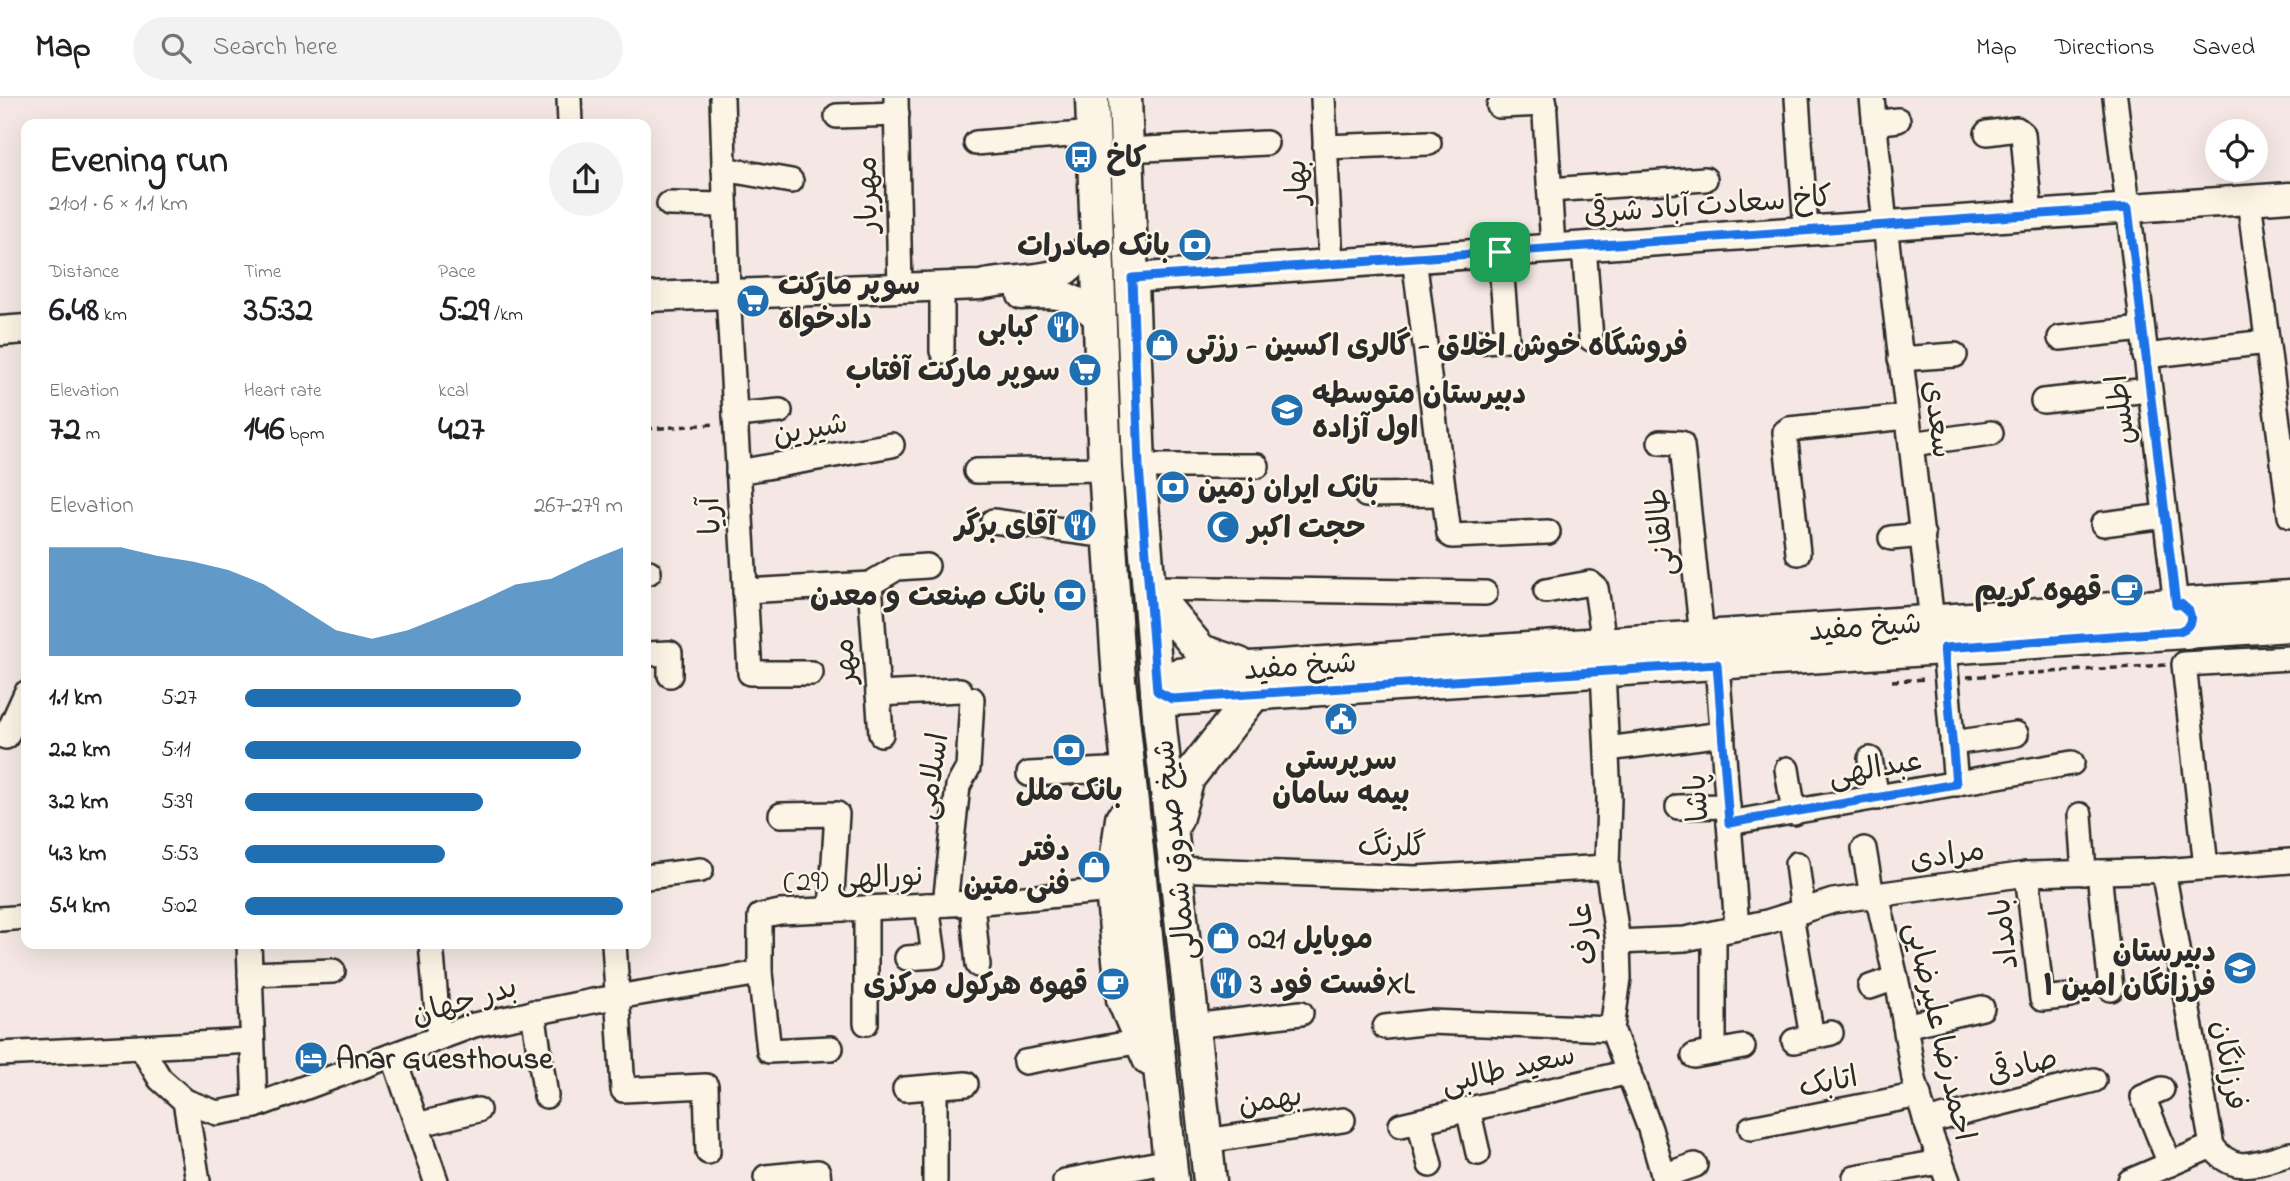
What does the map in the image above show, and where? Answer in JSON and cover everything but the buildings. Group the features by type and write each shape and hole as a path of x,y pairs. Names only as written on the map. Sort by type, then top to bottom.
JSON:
{"main road":[{"name":"شیخ صدوق شمالی","path":"1125,98 1139,466 1157,691 1210,1181"},
{"name":"شیخ صدوق شمالی","path":"1092,99 1105,469 1121,694 1171,1171"},
{"path":"1149,588 1201,651 1252,681 1188,778 1172,834"},
{"name":"شیخ مفید","path":"2234,614 2290,597"},
{"name":"شیخ مفید","path":"1121,694 1157,691 1172,699 1252,681 1603,657 1717,664 1940,649 2179,613 2234,614 2290,625"},
{"name":"شیخ مفید","path":"1603,657 1702,637 1940,649"},
{"path":"1128,769 1112,890 1124,999 1162,1091"}],"street":[{"path":"569,98 570,119"},
{"name":"آریا","path":"722,98 728,293 750,673 811,673"},
{"name":"بهار","path":"1323,98 1331,264"},
{"path":"1797,98 1806,231"},
{"name":"سعدی","path":"1872,98 1907,417 1956,784"},
{"name":"اطلس","path":"2115,98 2179,613"},
{"path":"1499,106 1545,101 1553,248"},
{"path":"837,116 896,106"},
{"name":"مهریار","path":"896,106 900,289"},
{"path":"1874,123 1898,120"},
{"path":"1987,133 2017,130 2023,134 2030,215"},
{"path":"976,143 1093,133"},
{"path":"1126,150 1266,143"},
{"path":"1325,147 1429,143"},
{"path":"724,169 791,181"},
{"path":"1550,190 1705,180"},
{"name":"کاخ سعادت آباد شرقی","path":"1132,278 2290,197"},
{"path":"2249,200 2267,342 2282,387 2290,516"},
{"path":"669,204 725,205"},
{"path":"651,297 980,285 1058,274 1068,269 1096,238"},
{"path":"1584,246 1591,339"},
{"path":"1474,342 1507,339 1500,252"},
{"path":"1414,258 1447,530 1452,536 1548,532"},
{"path":"980,285 992,295 1063,294 1082,303 1098,317"},
{"path":"942,351 943,287"},
{"path":"0,331 21,329"},
{"path":"2060,338 2142,329"},
{"path":"2145,356 2267,342"},
{"path":"1900,359 1955,355"},
{"path":"2043,401 2150,390"},
{"path":"735,418 780,411"},
{"path":"1798,553 1785,432 1789,429 1907,417"},
{"path":"1911,444 1991,433"},
{"name":"طالقانی","path":"1660,442 1681,443 1682,446 1702,637"},
{"name":"شیرین","path":"738,472 892,445"},
{"path":"1139,466 1257,466"},
{"path":"975,471 1105,469"},
{"path":"1366,495 1444,494"},
{"path":"2103,524 2165,516"},
{"path":"993,521 1110,536"},
{"path":"1891,538 1923,536"},
{"path":"745,591 870,584 897,568 927,566"},
{"name":"عارف","path":"1546,591 1590,583 1596,588 1603,657 1609,798 1607,867 1618,942 1619,978 1612,1029 1664,1179"},
{"name":"مهر","path":"870,584 881,734"},
{"path":"1149,588 1485,593"},
{"path":"651,654 670,653 670,675"},
{"path":"2206,867 2184,664 2290,658"},
{"name":"پاشا","path":"1717,664 1728,814 1726,931 1704,1054 1743,1047"},
{"name":"اسلامی","path":"878,694 966,695 968,768 958,786 936,904 934,956 907,958"},
{"path":"0,734 6,737 21,704"},
{"path":"1607,749 1723,734"},
{"path":"1952,743 2016,734"},
{"path":"1870,759 1877,798"},
{"name":"عبدالهی","path":"1678,807 1728,814 1794,813 2072,763"},
{"path":"1029,774 1128,769"},
{"path":"1787,769 1794,813"},
{"path":"781,815 837,814 831,909"},
{"path":"2080,815 2111,989"},
{"name":"احمدرضا علیرضایی","path":"1864,849 1896,978 1919,1095 1944,1172"},
{"name":"مرادی","path":"1618,942 1685,939 1797,913 1833,901 2027,874 2163,870 2290,861"},
{"path":"1797,864 1797,913 1812,1037"},
{"name":"گلرنگ","path":"1175,869 1416,878 1607,867"},
{"path":"651,876 701,870"},
{"name":"فرزانگان","path":"2163,870 2212,1146"},
{"name":"بامداد","path":"2027,874 2042,999 2071,996"},
{"name":"نورالهی (29)","path":"760,973 760,916 780,912 972,903 1112,890"},
{"path":"972,903 978,965"},
{"path":"866,908 866,1023"},
{"path":"0,919 21,918"},
{"path":"249,949 255,1106"},
{"path":"432,949 439,1037"},
{"path":"614,949 623,1090 706,1086 708,1152"},
{"path":"250,974 333,971"},
{"path":"616,997 760,973 769,1051 831,1048"},
{"path":"1870,987 1896,978"},
{"name":"بدر جهان","path":"184,1101 217,1113 255,1106 474,1025 616,997"},
{"path":"1905,1026 1982,1008"},
{"path":"533,1012 547,1096"},
{"path":"1193,1026 1301,1013"},
{"path":"1385,1027 1430,1022 1612,1029"},
{"path":"0,1054 252,1041"},
{"path":"1025,1062 1142,1041"},
{"path":"141,1047 160,1079 184,1101 198,1181"},
{"path":"393,1055 436,1181"},
{"name":"سعید طالبی","path":"1430,1165 1410,1123 1629,1072"},
{"name":"صادقی","path":"1926,1122 2094,1080"},
{"path":"905,1089 966,1084"},
{"path":"935,1087 935,1181"},
{"path":"2162,1089 2143,1097 2170,1164"},
{"name":"اتابک","path":"1751,1128 1919,1095"},
{"path":"1468,1109 1478,1153"},
{"path":"417,1125 478,1110"},
{"name":"بهمن","path":"1206,1141 1343,1120"},
{"path":"2142,1179 2212,1146 2221,1158 2232,1165 2250,1164 2290,1154"},
{"path":"1664,1179 1695,1166"},
{"path":"1065,1181 1171,1171"},
{"path":"766,1177 818,1172 819,1181"},
{"path":"1855,1177 1944,1172"}],"path":[{"path":"651,428 735,418"},
{"path":"1892,681 1940,649 2184,664"}],"place":[{"name":"کاخ","path":"1081,157"},
{"name":"بانک صادرات","path":"1195,245"},
{"name":"سوپر مارکت دادخواه","path":"753,301"},
{"name":"کبابی","path":"1063,327"},
{"name":"فروشگاه خوش اخلاق - گالری اکسین - رزتی","path":"1162,345"},
{"name":"سوپر مارکت آفتاب","path":"1085,370"},
{"name":"دبیرستان متوسطه اول آزاده","path":"1287,410"},
{"name":"بانک ایران زمین","path":"1173,487"},
{"name":"آقاى برگر","path":"1080,525"},
{"name":"حجت اکبر","path":"1223,527"},
{"name":"قهوه کریم","path":"2127,590"},
{"name":"بانک صنعت و معدن","path":"1070,595"},
{"name":"سرپرستی بیمه سامان","path":"1341,719"},
{"name":"بانک ملل","path":"1069,750"},
{"name":"دفتر فنی متین","path":"1094,867"},
{"name":"موبایل 021","path":"1223,938"},
{"name":"دبیرستان فرزانگان امین ۱","path":"2240,968"},
{"name":"فست فود 3XL","path":"1226,983"},
{"name":"قهوه هرکول مرکزی","path":"1113,984"},
{"name":"Anar Guesthouse","path":"311,1058"}],"route":[{"path":"2128,208 2176,605 2181,604 2189,611 2189,626 2179,631 1944,648 1956,784 1729,823 1717,664 1172,699 1157,691 1139,466 1132,278 1500,252 2128,208"}]}
